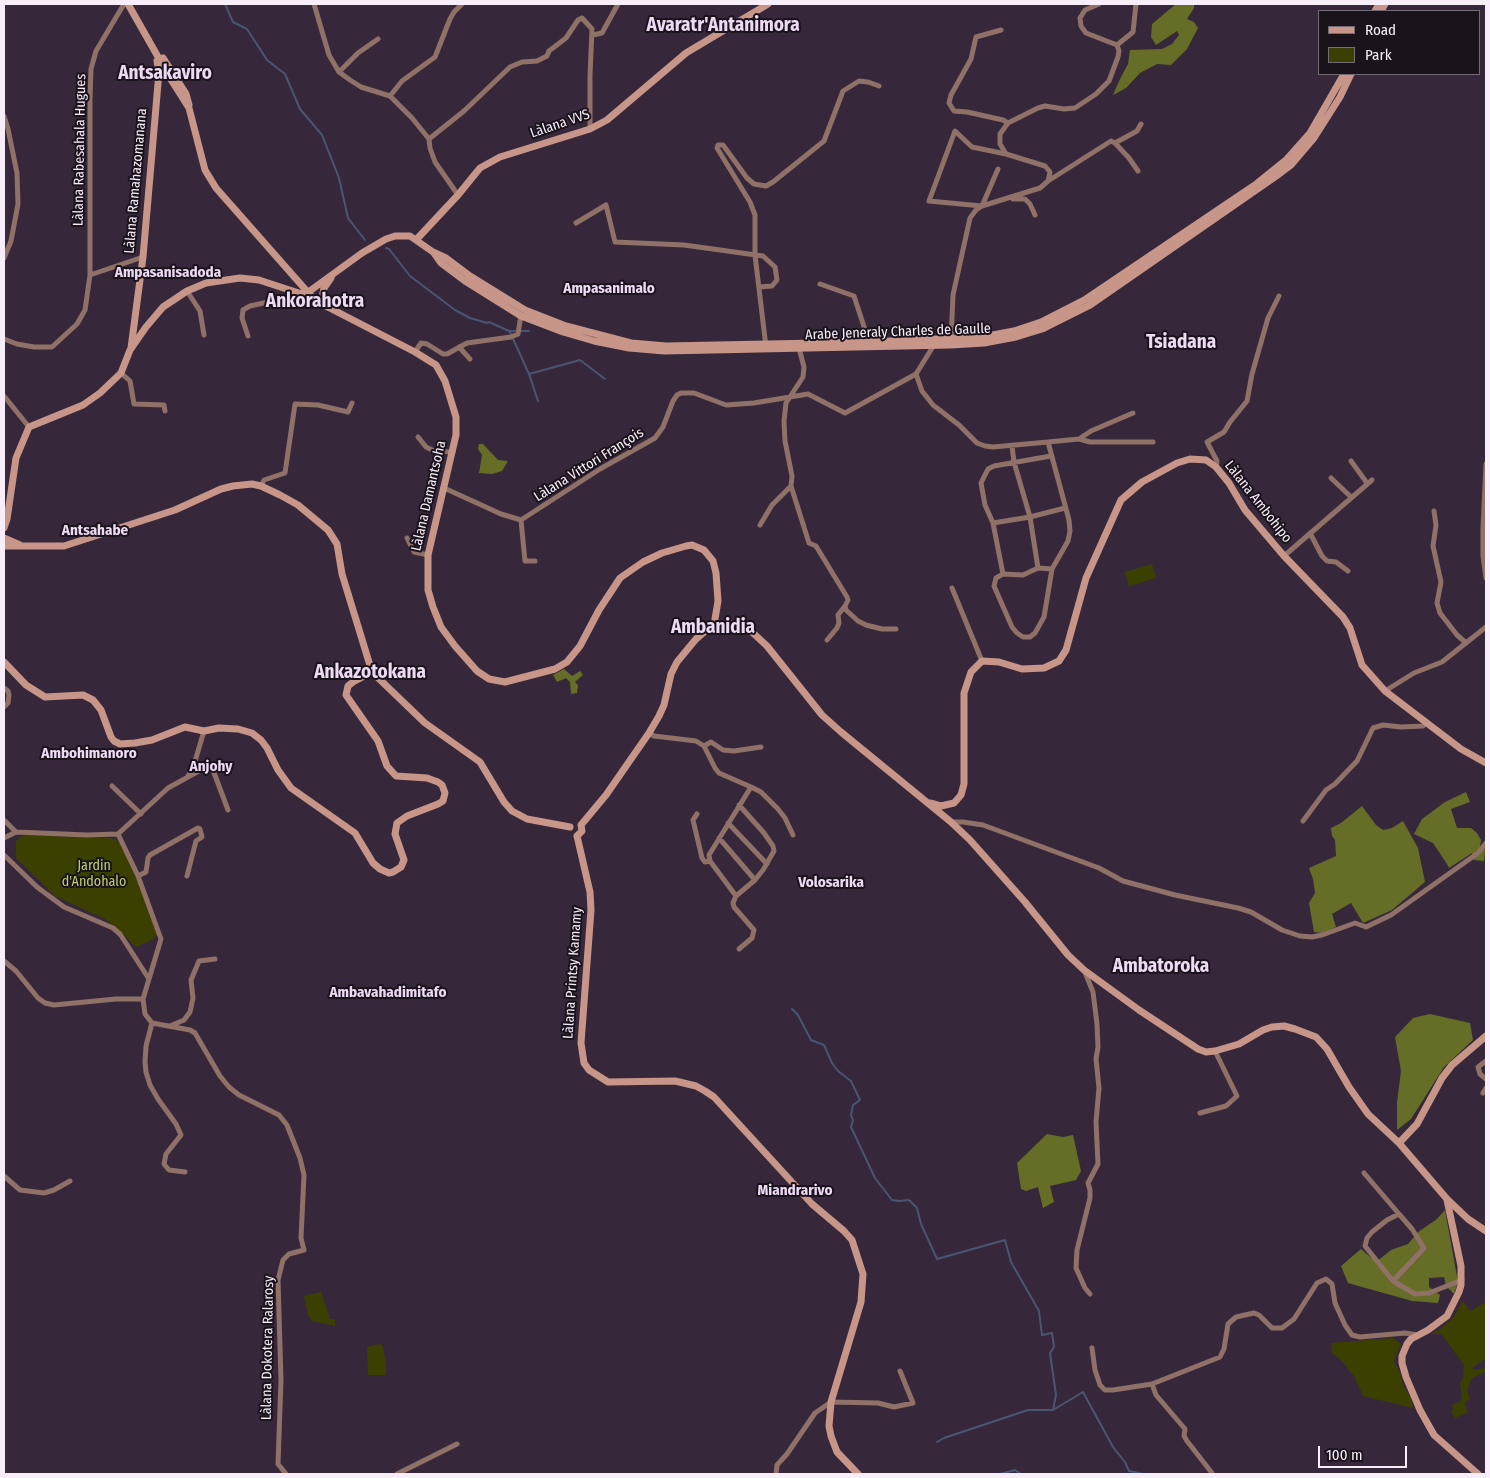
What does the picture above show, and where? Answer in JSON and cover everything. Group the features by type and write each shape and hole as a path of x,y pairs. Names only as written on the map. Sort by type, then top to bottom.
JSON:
{"street":[{"name":"Làlana Rabesahala Hugues","path":"4,338 17,344 34,347 52,347 77,324 85,310 90,275 91,69 96,51 124,4"},
{"path":"128,4 151,44 186,94 205,170 216,188 310,295"},
{"path":"314,4 329,54 339,72 361,86 390,96 412,118 429,139 435,162 458,195"},
{"path":"390,96 402,81 435,58 450,19 462,4"},
{"path":"593,35 602,34 618,4"},
{"name":"Làlana VVS","path":"416,240 480,168 500,157 590,129 607,120 686,53 768,4"},
{"path":"1006,154 1000,144 1000,134 1008,123 1045,106 1064,109 1075,108 1085,103 1109,81 1118,58 1119,50 1117,45 1086,33 1081,26 1080,18 1086,10 1099,4"},
{"path":"1117,45 1133,32 1136,4"},
{"path":"429,139 464,111 510,67 522,62 537,62 547,56 549,51 566,38 578,20 582,18 592,30 593,35 590,76 590,129"},
{"path":"1001,30 976,37 971,59 948,103 954,111 1003,120 1008,123"},
{"path":"339,72 358,53 378,38"},
{"name":"Làlana Ramahazomanana","path":"130,350 143,257 158,84 158,65 151,44"},
{"name":"Arabe Jeneraly Charles de Gaulle","path":"416,240 526,310 583,331 631,343 666,346 799,348 934,345 982,337 1014,331 1041,322 1107,286 1248,190 1286,160 1310,133 1343,75"},
{"name":"Arabe Jeneraly Charles de Gaulle","path":"433,252 441,263 465,281 521,315 563,332 629,348 664,351 869,342 951,341 984,343 1016,338 1042,329 1090,305 1208,225 1291,165 1314,138 1340,97 1351,75"},
{"path":"158,84 173,78"},
{"path":"766,347 755,255 755,215 750,202 718,151 718,146 723,145 746,178 754,184 766,186 824,140 843,91 859,81 879,86"},
{"path":"4,116 17,173 18,204 11,241 4,258"},
{"path":"1115,143 1137,131 1141,124"},
{"path":"982,206 929,201 955,131 972,147 1006,154 1045,166 1050,172 1048,181"},
{"path":"951,341 953,295 970,218 976,210 982,206 1040,188 1111,141 1129,158 1138,171"},
{"path":"982,206 998,169"},
{"path":"1008,199 1025,199 1030,204 1034,216"},
{"path":"576,223 606,205 615,242 684,246 762,256 775,267 777,280 772,286 759,287"},
{"path":"310,295 362,253 386,239 410,236 416,240"},
{"path":"90,275 143,257"},
{"path":"310,295 342,268"},
{"path":"22,545 4,528 16,458 29,427 83,405 100,394 121,373 130,350 146,326 163,307 187,291 206,283 240,278 259,280 310,295"},
{"path":"328,307 322,298 324,288 331,278"},
{"path":"248,336 242,318 243,310 250,306 286,298 299,288 300,284"},
{"path":"820,284 854,296 869,342"},
{"path":"187,291 200,312 204,335"},
{"name":"Làlana Damantsoha","path":"310,295 328,307 415,352 436,366 445,380 456,417 456,435 428,555 428,590 442,627 455,646 477,671 489,679 505,682 550,672 561,666 580,646 599,610 620,578 643,562 680,547 692,545 698,547 709,554 713,561 718,601 715,619"},
{"path":"1216,467 1217,461 1207,442 1224,432 1247,401 1252,374 1268,318 1279,296"},
{"path":"415,352 421,343 427,344 443,354 447,354 467,343 516,333 521,315"},
{"path":"134,323 140,327 146,326"},
{"name":"Làlana Vittori François","path":"521,520 600,469 655,438 663,427 677,395 694,393 726,405 790,398 808,394 845,413 916,374 934,345"},
{"path":"459,347 470,359"},
{"path":"799,348 804,367 803,377 786,403 784,421 785,441 791,469 791,486 809,543 816,546 848,600 838,615 839,623 827,640"},
{"path":"121,373 130,381 134,404 164,405 165,411"},
{"path":"916,374 922,391 933,405 959,425 977,443 985,446 1012,446 1080,439 1090,442 1153,442"},
{"path":"4,396 29,427"},
{"path":"261,486 264,480 286,474 295,404 318,405 348,412 352,403"},
{"path":"1080,439 1091,431 1133,413"},
{"path":"418,438 426,447 434,451 453,452"},
{"path":"1048,442 1069,526 1068,541 1052,569 1044,618 1035,633 1024,637 1012,627 994,586 996,578 1003,574 1023,574 1038,568 1052,569"},
{"path":"1012,446 1014,462 1030,517 1038,568"},
{"path":"1003,574 993,523 982,494 982,478 988,469 1014,462 1051,456"},
{"name":"Làlana Ambohipo","path":"982,661 998,662 1022,669 1044,668 1059,661 1066,650 1086,578 1121,500 1142,482 1177,463 1190,458 1206,460 1216,467 1229,483 1244,510 1284,556 1343,617 1350,628 1362,665 1385,691 1461,748 1486,763"},
{"path":"1284,556 1369,482 1350,462"},
{"path":"1486,464 1483,546 1486,578"},
{"path":"1331,478 1351,497"},
{"path":"4,546 64,546 174,510 221,489 252,484 261,486 298,505 328,530 337,544 347,590 372,672 426,723 480,762 504,802 512,811 527,818 570,827 576,823 581,825"},
{"path":"760,524 772,505 791,486"},
{"path":"444,488 501,514 521,520 525,561 535,561"},
{"path":"993,523 1030,517 1065,508"},
{"path":"1434,511 1436,525 1433,546 1441,582 1437,603 1440,613 1465,642"},
{"path":"1310,532 1322,556 1327,561 1335,562 1348,570"},
{"path":"4,538 22,545"},
{"path":"407,538 414,552 428,555"},
{"path":"927,803 941,806 954,803 961,795 964,784 964,693 971,672 982,661 952,588"},
{"path":"845,606 846,610 858,621 882,629 896,629"},
{"path":"570,827 572,834 577,836 582,831 581,825 606,794 649,733 664,705 671,674 677,662 696,639 710,627 710,622 715,619 718,620 720,625"},
{"path":"710,627 716,630 720,625 731,624 741,626 767,646 822,715 951,822 980,851 1068,955 1084,970 1198,1050 1206,1052 1215,1051 1239,1044 1272,1027 1284,1026 1306,1032 1316,1038 1327,1049 1349,1087 1368,1114 1399,1143 1447,1199 1468,1219 1486,1231"},
{"path":"1385,691 1414,673 1442,662 1486,627"},
{"path":"4,662 26,685 45,697 83,694 92,700 101,710 111,736 117,743 145,742 185,727 204,731 223,728 238,729 252,733 267,748 278,770 293,790 354,834 373,863 389,873 396,872 402,867 404,860 395,834 397,823 407,816 443,801 445,793 442,785 438,782 427,778 396,776 387,766 378,741 346,695 348,686 372,672"},
{"path":"4,688 8,691 9,695 8,703 4,707"},
{"path":"1303,821 1326,790 1336,784 1357,761 1373,728 1383,725 1401,727 1422,726 1427,722"},
{"path":"188,776 193,768 204,731"},
{"path":"649,733 654,736 696,740 704,746 719,773 761,792 785,818 792,835"},
{"path":"704,746 711,742 723,750 761,747"},
{"path":"4,838 16,832 87,835 118,834 168,788 208,766 213,770 228,810"},
{"path":"112,786 141,814"},
{"path":"736,896 710,861 709,855 751,787"},
{"path":"739,805 773,846 774,851 755,880 736,896 733,902 734,907 754,930 752,938 739,949"},
{"path":"697,814 693,820 702,858 705,862 710,861"},
{"path":"4,820 16,832"},
{"path":"951,822 983,825 1099,868 1123,881 1251,912 1282,930 1300,936 1322,935 1355,924 1366,926 1391,915 1478,853 1486,843"},
{"path":"728,823 766,864"},
{"path":"138,876 146,872 150,855 198,828 202,837 196,841 187,876"},
{"path":"118,834 138,876 161,939 143,999 145,1014 152,1023 170,1026 184,1020 190,1012 193,998 191,980 199,961 215,959"},
{"name":"Làlana Printsy Kamamy","path":"577,836 590,892 591,910 581,1043 584,1063 589,1070 608,1082 674,1081 696,1086 706,1091 714,1097 812,1204 852,1240 863,1274 861,1302 831,1402 829,1426 837,1452 858,1474"},
{"path":"719,838 755,880"},
{"path":"4,855 37,887 64,907 113,928 120,934 149,979"},
{"path":"4,961 16,971 38,998 45,1003 54,1005 116,999 143,999"},
{"path":"1084,970 1093,992 1097,1024 1098,1047 1096,1060 1099,1088 1096,1122 1098,1164 1088,1183 1090,1198 1077,1250 1076,1268 1085,1288 1090,1294"},
{"path":"152,1023 146,1046 146,1072 158,1100 176,1124 181,1135 166,1154 164,1164 169,1170 185,1172"},
{"name":"Làlana Dokotera Ralarosy","path":"170,1026 190,1030 195,1033 220,1076 229,1087 239,1095 279,1116 287,1125 300,1158 304,1175 301,1238 304,1250 289,1254 283,1260 278,1280 282,1380 278,1464 286,1474"},
{"path":"1399,1143 1416,1124 1442,1078 1452,1065 1485,1038"},
{"path":"1200,1113 1226,1106 1237,1096 1215,1051"},
{"path":"1486,1061 1478,1067 1480,1074 1486,1079"},
{"path":"1364,1173 1412,1229 1424,1248 1393,1281"},
{"path":"4,1176 20,1190 44,1193 70,1181"},
{"path":"1447,1199 1462,1280 1459,1292 1447,1316 1407,1344 1402,1356 1406,1376 1420,1410 1434,1435 1478,1474"},
{"path":"1399,1214 1387,1220 1372,1232 1366,1238 1365,1246 1393,1281 1415,1294 1429,1293 1462,1280"},
{"path":"1092,1348 1095,1370 1100,1385 1105,1390 1152,1384 1220,1357 1224,1349 1228,1324 1236,1317 1254,1313 1259,1315 1269,1326 1276,1329 1290,1323 1313,1287 1321,1280 1329,1280 1332,1284 1335,1303 1352,1335 1360,1337 1405,1333 1418,1335"},
{"path":"776,1474 777,1465 787,1454 815,1413 831,1402 878,1403 894,1407 913,1403 900,1371"},
{"path":"1152,1384 1152,1389 1156,1395 1185,1429 1184,1436 1187,1441 1212,1473"},
{"path":"396,1474 458,1444"}],"green space":[{"path":"1176,4 1194,4 1194,8 1187,19 1194,22 1198,28 1187,49 1171,65 1157,64 1140,73 1126,88 1113,95 1128,64 1130,50 1162,49 1172,44 1179,35 1177,31 1156,45 1151,37 1152,24"},
{"path":"479,444 483,444 498,460 508,461 502,471 492,474 479,473 482,455 478,449"},
{"path":"1152,564 1156,578 1129,586 1125,572"},
{"path":"564,669 572,676 580,671 583,675 575,682 578,685 577,693 571,694 570,682 566,678 557,682 553,675"},
{"path":"1466,792 1470,802 1451,809 1457,828 1471,828 1477,833 1481,840 1480,846 1485,850 1484,861 1474,860 1472,853 1449,868 1433,843 1414,834 1422,819 1445,802"},
{"path":"1362,806 1376,825 1383,830 1392,828 1403,821 1418,848 1425,882 1392,910 1363,923 1351,903 1332,914 1336,927 1322,933 1314,932 1309,903 1315,893 1309,868 1336,856 1335,840 1332,836 1331,828 1341,823"},
{"name":"Jardin d'Andohalo","path":"26,835 115,839 121,845 132,865 157,935 137,947 105,919 55,896 16,858 16,841"},
{"path":"1430,1014 1470,1023 1473,1040 1444,1067 1411,1119 1397,1130 1397,1102 1401,1071 1395,1037 1413,1018"},
{"path":"1047,1134 1063,1137 1073,1135 1081,1171 1076,1180 1050,1186 1054,1202 1043,1208 1038,1187 1026,1191 1021,1189 1017,1163"},
{"path":"1445,1210 1458,1282 1454,1294 1446,1286 1444,1277 1429,1278 1429,1287 1440,1295 1438,1303 1412,1301 1348,1283 1341,1266 1361,1249 1376,1262 1391,1250 1408,1244 1418,1232 1437,1219"},
{"path":"321,1292 330,1319 335,1319 335,1326 312,1321 308,1315 304,1296"},
{"path":"1463,1301 1470,1311 1486,1302 1486,1358 1472,1368 1474,1370 1486,1368 1486,1371 1472,1378 1467,1390 1470,1399 1464,1403 1468,1412 1455,1418 1451,1411 1453,1409 1452,1405 1460,1402 1462,1396 1460,1383 1463,1378 1464,1365 1443,1336 1431,1334 1453,1318"},
{"path":"1393,1338 1401,1344 1394,1361 1403,1385 1411,1398 1413,1408 1363,1396 1354,1376 1341,1360 1332,1353 1331,1343"},
{"path":"382,1345 386,1362 386,1375 368,1375 367,1347"}],"waterway":[{"path":"225,4 233,22 247,29 267,60 285,74 300,109 322,135 339,178 348,218 365,240"},
{"path":"386,248 389,249 410,276 455,310 470,318 489,322 509,331 529,331"},
{"path":"510,332 529,374 538,401"},
{"path":"529,374 580,360 605,379"},
{"path":"792,1009 798,1015 811,1040 824,1045 832,1063 838,1071 851,1081 860,1100 853,1105 851,1127 875,1178 892,1200 909,1200 917,1208 921,1224 937,1259 1005,1240 1011,1262 1039,1311 1042,1335 1052,1333 1054,1347 1050,1353 1056,1395 1053,1410 1083,1392 1113,1447 1125,1462 1129,1471 1143,1474"},
{"path":"937,1442 1028,1410 1053,1410"},
{"path":"1000,1474 1015,1470 1021,1474"}],"district":[{"name":"Avaratr'Antanimora","path":"723,26"},
{"name":"Antsakaviro","path":"165,74"},
{"name":"Ampasanisadoda","path":"168,273"},
{"name":"Ampasanimalo","path":"609,289"},
{"name":"Ankorahotra","path":"315,302"},
{"name":"Tsiadana","path":"1181,343"},
{"name":"Antsahabe","path":"95,531"},
{"name":"Ambanidia","path":"713,628"},
{"name":"Ankazotokana","path":"370,673"},
{"name":"Ambohimanoro","path":"89,754"},
{"name":"Anjohy","path":"211,767"},
{"name":"Volosarika","path":"831,883"},
{"name":"Ambatoroka","path":"1161,967"},
{"name":"Ambavahadimitafo","path":"388,993"},
{"name":"Miandrarivo","path":"795,1191"}]}
